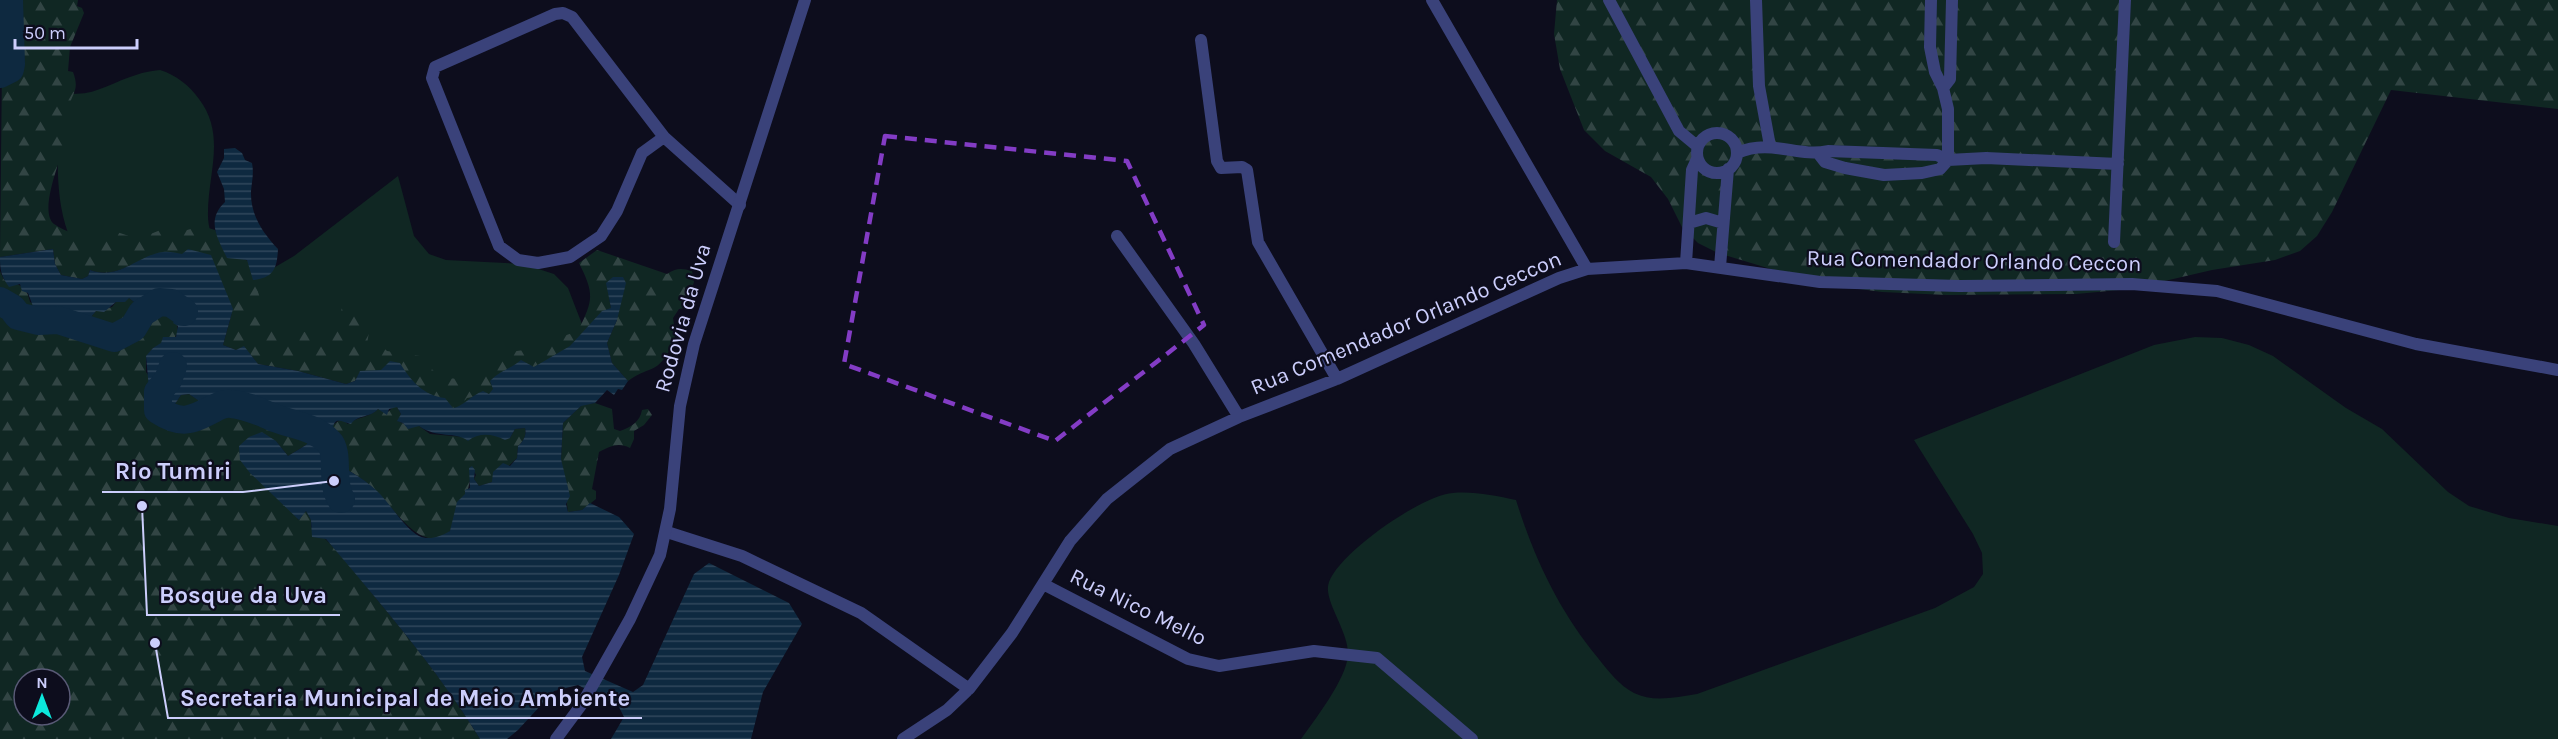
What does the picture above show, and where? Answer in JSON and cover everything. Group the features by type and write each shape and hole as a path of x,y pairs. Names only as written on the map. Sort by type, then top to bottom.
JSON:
{"street":[{"name":"Rodovia da Uva","path":"556,739 582,704 649,580 660,555 667,532 682,396 694,344 806,0"},
{"path":"1432,0 1587,269"},
{"path":"1609,0 1678,131 1697,152 1704,169 1710,172 1723,172 1733,165 1737,153 1733,141 1723,133 1717,132 1705,136 1697,152 1692,170 1686,263"},
{"path":"1756,0 1760,86 1770,146"},
{"path":"1818,153 1826,162 1884,175 1912,174 1940,169 1948,160 1948,109 1943,88 1935,72 1930,47 1931,0"},
{"path":"1943,88 1950,79 1952,0"},
{"path":"2114,242 2125,0"},
{"path":"664,137 642,153 617,211 601,236 570,257 538,263 518,260 499,246 432,78 432,72 435,67 555,14 563,13 572,17 664,137 740,205"},
{"path":"1201,40 1217,161 1221,168 1242,167 1246,170 1258,242 1338,378"},
{"path":"1737,153 1750,147 1770,146 1818,153 1828,151 1937,155 1948,160 1986,158 2118,164"},
{"path":"1720,267 1728,169"},
{"path":"1689,223 1706,218 1723,223"},
{"path":"1117,236 1194,344 1239,417"},
{"name":"Rua Comendador Orlando Ceccon","path":"903,739 947,710 969,689 1012,633 1070,541 1107,499 1170,449 1239,417 1338,378 1549,283 1587,269 1686,263 1820,282 1959,286 2132,284 2217,291 2416,344 2558,370"},
{"path":"667,532 742,556 861,613 969,689"},
{"name":"Rua Nico Mello","path":"1042,584 1188,659 1208,664 1219,666 1314,651 1377,658 1472,739"}],"highlighted area":[{"path":"885,136 1127,161 1204,325 1055,441 844,364"}],"green space":[{"path":"13,0 78,0 77,6 82,8 84,13 70,47 68,71 73,72 76,87 69,107 67,135 48,207 54,224 64,230 98,239 102,230 108,229 138,239 163,229 187,230 202,226 215,230 227,258 242,259 250,264 261,302 251,312 262,322 305,332 312,327 320,327 330,334 335,329 342,308 352,306 371,316 373,325 367,344 382,346 387,351 420,356 440,378 465,379 474,384 502,353 524,350 578,331 587,312 590,297 588,283 579,263 597,250 667,274 679,269 692,271 694,282 685,308 679,309 673,318 674,325 678,327 665,358 655,367 628,381 612,363 607,343 617,320 609,297 611,308 570,346 534,367 505,370 489,394 467,398 458,408 453,408 414,383 406,373 360,371 355,381 346,384 298,371 258,364 244,347 236,350 223,345 233,309 182,254 163,252 154,254 120,270 110,272 100,273 90,270 88,276 82,279 61,275 55,264 53,249 0,257 2,65 0,64 0,8 4,12 12,6"},
{"path":"1557,0 2558,0 2558,109 2391,90 2332,212 2317,236 2300,251 2275,260 2212,270 2130,289 2076,294 1947,295 1882,292 1821,284 1718,253 1698,243 1682,227 1668,199 1651,177 1605,151 1584,130 1560,69 1554,34"},
{"path":"160,70 182,81 191,89 207,113 212,127 214,156 208,216 214,247 270,270 294,256 398,176 414,236 429,254 446,260 523,264 554,274 568,288 587,337 488,441 68,233 58,181 61,91 81,94 139,74"},
{"path":"0,271 4,280 18,284 27,292 30,302 64,322 67,315 76,314 82,321 91,317 96,311 112,307 116,302 129,298 139,306 166,309 176,318 178,332 175,337 153,348 146,357 146,372 166,401 175,404 181,395 189,394 216,412 236,397 251,398 275,412 326,430 341,419 348,424 378,409 388,412 393,407 397,407 401,414 398,421 406,425 419,426 430,434 464,437 485,434 510,438 515,429 525,428 524,438 518,446 517,458 492,482 479,486 474,479 476,475 472,467 470,468 469,487 452,528 439,538 428,538 418,534 365,481 325,459 325,447 306,445 288,456 276,441 298,520 306,511 311,520 311,527 342,557 414,645 455,700 480,739 0,739"},
{"path":"2195,337 2222,338 2249,345 2273,356 2346,408 2382,429 2448,492 2469,506 2509,518 2558,526 2558,739 1301,739 1336,688 1348,656 1345,637 1329,598 1329,582 1336,570 1365,541 1403,514 1439,496 1453,493 1485,494 1516,500 1531,543 1560,603 1571,622 1614,678 1634,693 1649,698 1697,694 1935,608 1974,587 1983,574 1982,553 1973,534 1914,440 2154,345"},
{"path":"595,403 612,409 614,429 620,431 634,424 642,410 648,409 652,415 644,425 634,431 634,439 630,448 622,445 614,446 599,452 592,489 596,491 596,499 582,510 568,512 561,459 563,423 582,405"}],"water":[{"path":"235,148 242,153 245,160 252,163 251,200 255,216 267,237 278,249 277,262 273,271 260,279 253,280 247,260 227,258 215,229 216,215 225,202 224,189 217,172 224,158 224,149"},
{"path":"53,249 55,264 61,275 82,279 88,276 90,270 100,273 119,270 163,252 182,254 188,249 211,255 233,309 223,345 236,350 244,346 258,364 298,371 346,384 355,381 360,371 381,370 390,361 400,363 418,386 437,397 445,398 453,408 483,391 489,394 493,389 490,381 521,360 534,367 570,346 602,311 611,308 606,283 613,277 623,277 626,283 617,320 607,343 612,363 628,381 622,390 618,389 614,395 607,390 595,403 581,406 563,423 561,459 570,496 566,504 568,512 582,510 590,503 619,517 634,534 619,575 582,657 585,671 633,692 643,685 694,574 709,563 789,603 802,624 763,692 751,739 611,739 624,717 619,707 578,685 554,691 507,739 480,739 445,686 367,587 326,539 312,537 311,520 306,511 299,520 250,473 240,460 239,446 249,437 262,432 276,441 288,456 306,445 312,438 323,441 325,459 365,481 382,496 414,533 431,538 450,531 457,502 465,494 465,490 470,488 469,468 472,466 475,470 474,479 479,486 492,482 493,472 503,463 510,466 517,458 518,446 524,438 525,428 515,429 510,438 505,440 486,435 477,436 468,441 458,436 433,432 419,426 408,429 403,423 397,421 401,414 397,407 389,409 387,415 378,409 351,424 336,421 333,431 326,430 324,434 315,431 314,426 275,413 244,396 236,397 221,410 207,414 202,414 202,403 189,394 181,395 175,404 169,405 166,401 157,401 149,389 146,356 161,343 163,337 176,337 178,326 173,323 176,318 165,309 152,311 139,306 129,298 125,302 116,302 104,312 96,311 91,317 82,321 76,314 67,315 64,322 57,323 45,312 43,317 37,317 28,293 22,291 20,284 9,287 6,283 0,266 0,257"}],"waterway":[{"path":"0,74 10,69 11,64 9,0"},
{"path":"0,301 12,308 18,316 38,321 58,320 114,338 133,328 142,313 159,302 171,303 184,312"},
{"path":"173,366 168,380 158,392 158,410 173,418 186,420 224,404 236,405 251,408 316,432 323,436 332,447 336,485 341,499"}],"place":[{"name":"Rio Tumiri","path":"334,481"},
{"name":"Bosque da Uva","path":"142,506"},
{"name":"Secretaria Municipal de Meio Ambiente","path":"155,643"}]}
